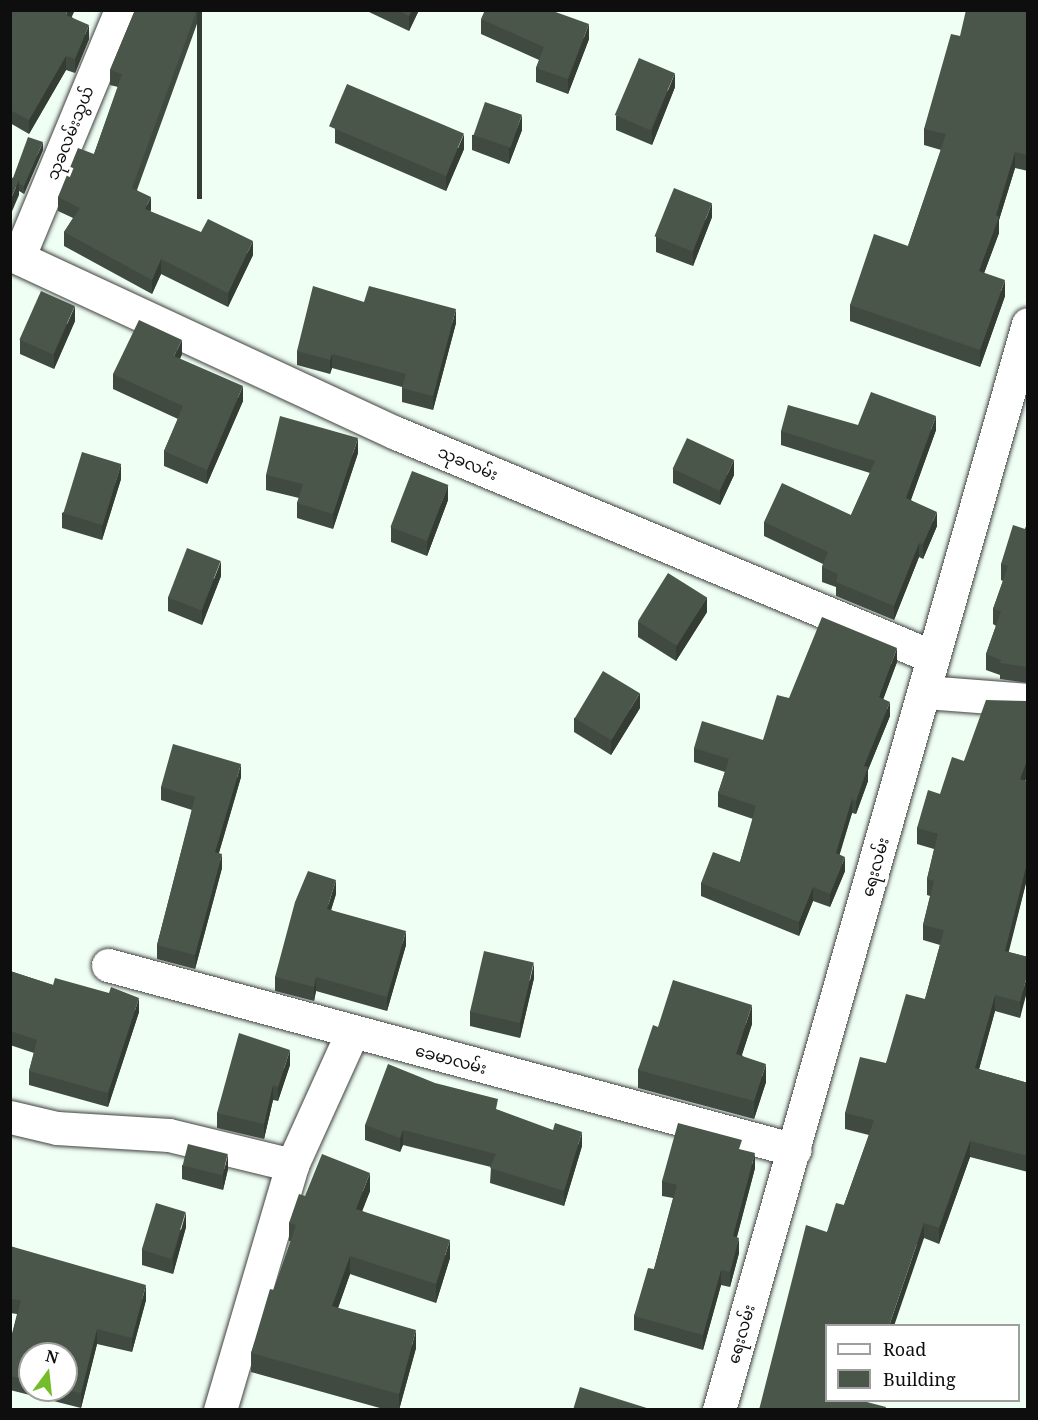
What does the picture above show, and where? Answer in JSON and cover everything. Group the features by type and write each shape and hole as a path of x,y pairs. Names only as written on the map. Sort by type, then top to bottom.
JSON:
{"street":[{"name":"သုခလမ်းသွယ်","path":"15,255 121,10"},
{"name":"သုခလမ်း","path":"15,255 396,433 933,657"},
{"name":"ရေးလမ်း","path":"719,1410 795,1150 1028,324"},
{"path":"925,692 1028,700"},
{"name":"ခေမာလမ်း","path":"108,965 352,1033 795,1150"},
{"path":"220,1410 292,1165 352,1033"},
{"path":"10,1117 57,1128 168,1135 292,1165"}],"building":[{"path":"10,10 68,10 66,15 89,25 75,59 66,56 29,120 10,110"},
{"path":"135,10 197,10 132,188 151,197 145,209 201,232 208,219 253,241 228,293 161,259 152,280 64,232 80,208 58,197 78,148 94,154 122,74 110,70"},
{"path":"397,10 412,10 409,16"},
{"path":"485,10 550,10 589,24 568,79 536,68 544,47 481,19"},
{"path":"966,10 1028,10 1028,155 1015,152 996,215 999,217 979,271 1005,280 980,350 850,305 874,234 908,246 946,134 924,129 951,34 960,36"},
{"path":"639,58 675,73 651,130 615,115"},
{"path":"347,84 464,134 446,176 329,126"},
{"path":"485,102 522,115 510,148 474,135"},
{"path":"28,137 43,142 24,186 19,184 19,180 13,178"},
{"path":"10,177 19,180 10,201"},
{"path":"674,188 712,203 693,252 655,236"},
{"path":"313,286 364,302 369,286 456,309 433,396 402,388 406,374 332,354 330,360 297,351"},
{"path":"41,291 75,306 53,354 19,339"},
{"path":"139,320 182,340 174,356 243,386 207,470 164,451 183,406 113,374"},
{"path":"871,392 936,416 906,498 937,512 923,544 919,543 894,606 836,582 838,574 822,567 828,552 764,522 782,483 851,515 875,461 781,431 788,405 858,425"},
{"path":"280,416 358,438 333,514 297,503 303,484 266,475"},
{"path":"687,438 734,460 720,491 673,469"},
{"path":"82,452 121,464 102,525 63,513"},
{"path":"412,471 448,485 427,541 390,527"},
{"path":"1028,522 1028,667 1000,663 1001,660 986,654 1001,611 993,609 1008,566 1001,564 1013,525 1025,529"},
{"path":"187,548 221,561 202,610 168,597"},
{"path":"668,573 707,597 677,646 638,621"},
{"path":"822,617 897,648 879,697 890,702 864,766 868,767 856,801 852,799 836,853 845,857 830,894 813,887 799,922 701,883 713,852 740,862 756,806 718,793 729,759 694,748 702,721 763,740 777,695 789,698"},
{"path":"603,671 640,693 612,740 575,718"},
{"path":"986,700 1028,701 1028,758 1020,779 1028,782 1028,859 1005,951 1028,957 1028,972 1020,1002 995,995 975,1068 1028,1083 1028,1156 970,1141 939,1228 924,1223 890,1324 825,1324 825,1402 867,1402 886,1407 885,1410 759,1410 806,1225 827,1232 836,1203 844,1205 874,1120 845,1113 860,1057 886,1063 906,994 925,999 944,930 923,925 934,881 927,879 938,834 917,828 928,790 940,794 952,757 964,761"},
{"path":"173,744 241,764 215,852 222,854 195,955 157,945 195,797 161,787"},
{"path":"308,871 336,880 327,909 406,931 387,997 316,977 314,987 275,977 295,902"},
{"path":"484,951 534,962 520,1023 470,1011"},
{"path":"10,971 53,985 55,978 109,993 111,987 139,998 108,1093 29,1071 37,1040 10,1031"},
{"path":"673,980 752,1005 736,1054 766,1064 754,1101 638,1070 653,1025 658,1027"},
{"path":"239,1033 290,1050 278,1087 273,1085 264,1124 217,1113"},
{"path":"388,1064 435,1083 498,1099 496,1109 553,1130 555,1123 582,1132 564,1191 490,1168 496,1154 403,1130 400,1138 365,1125"},
{"path":"678,1123 742,1140 739,1149 755,1153 733,1236 739,1238 730,1272 721,1270 703,1335 634,1316 648,1268 654,1269 677,1185 662,1181"},
{"path":"188,1144 228,1154 222,1175 183,1165"},
{"path":"322,1154 370,1173 356,1209 450,1240 436,1284 350,1256 332,1306 416,1330 399,1394 251,1353 270,1289 274,1290 296,1225 289,1223 299,1194 305,1196"},
{"path":"156,1203 186,1212 171,1259 142,1250"},
{"path":"10,1246 146,1285 132,1338 97,1329 81,1393 78,1392 78,1342 18,1342 18,1378 10,1376 10,1342 21,1301 10,1298"},
{"path":"580,1387 653,1410 573,1410"}]}
